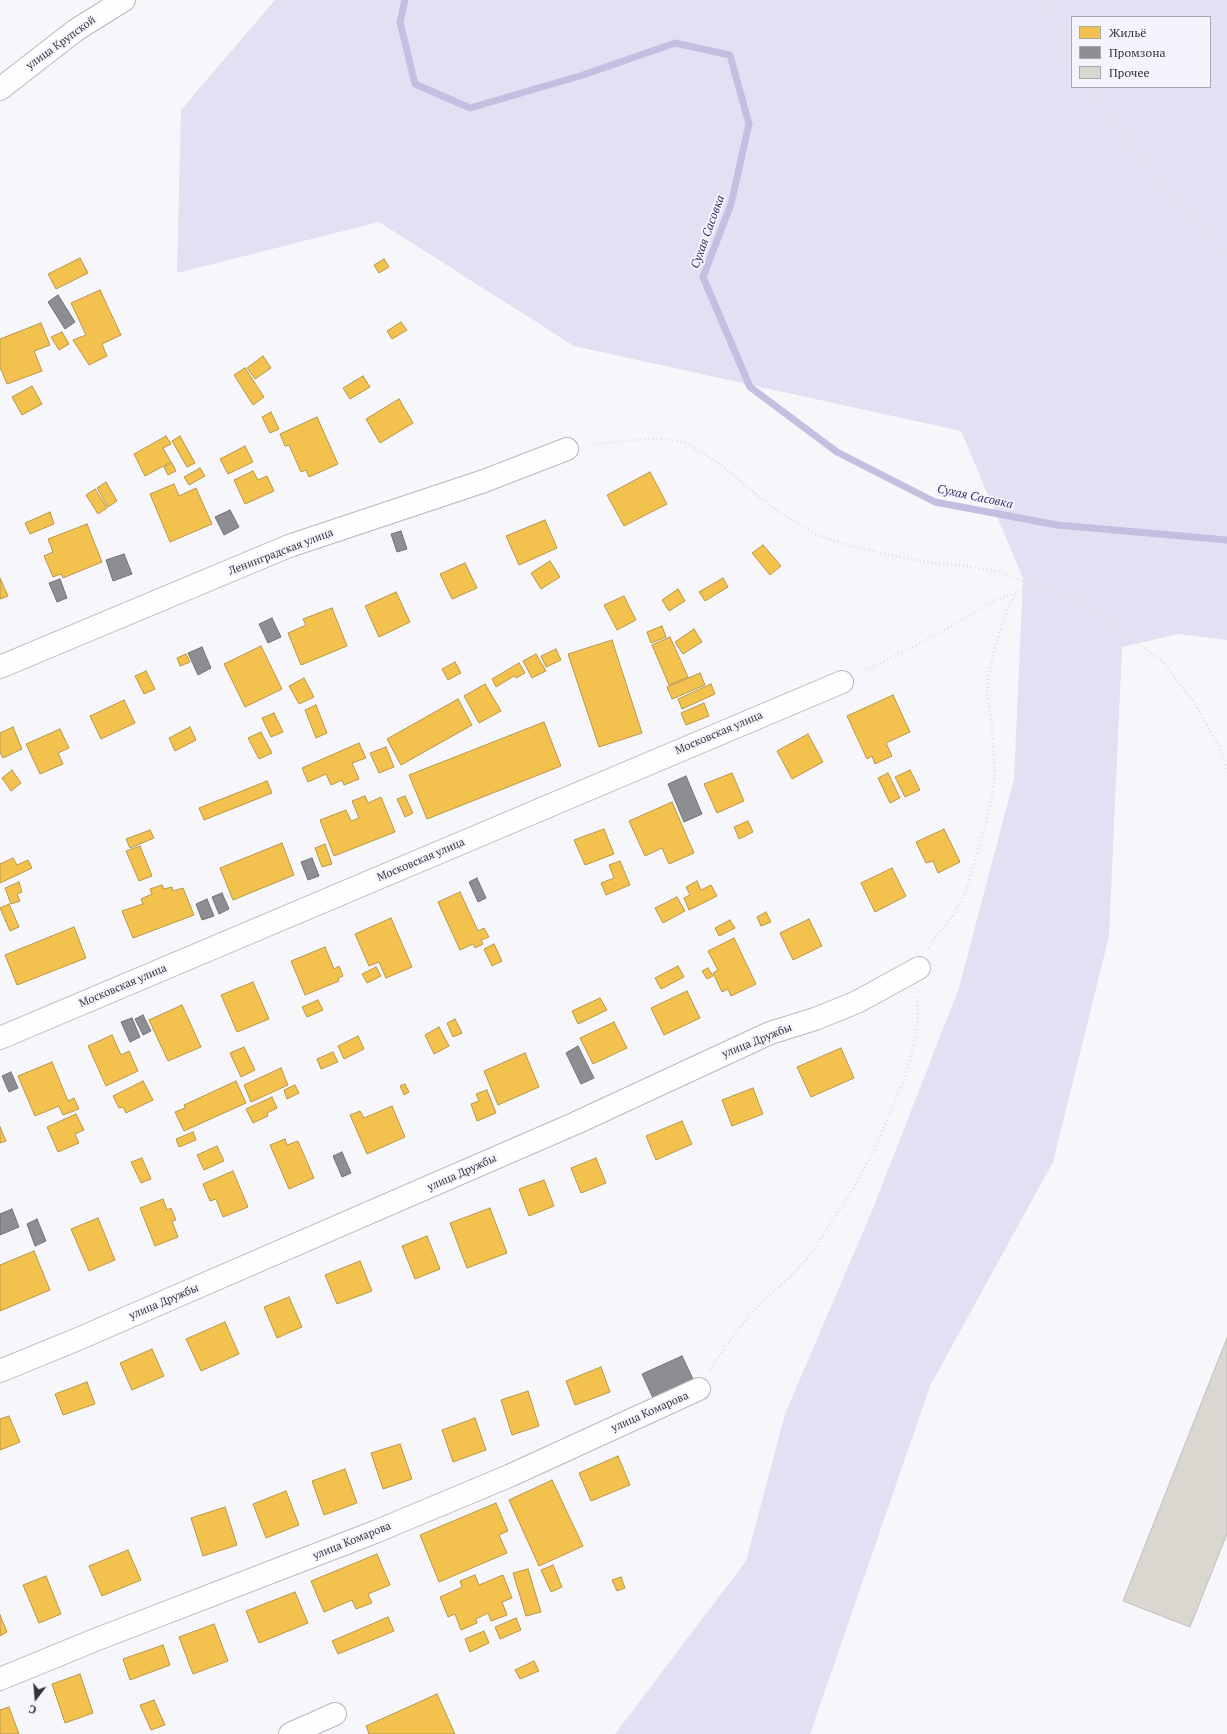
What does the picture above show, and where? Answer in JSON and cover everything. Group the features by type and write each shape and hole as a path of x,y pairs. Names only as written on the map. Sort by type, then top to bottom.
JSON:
{"street":[{"name":"улица Крупской","path":"0,89 76,30 124,0"},
{"name":"Ленинградская улица","path":"0,666 290,546 484,481 567,449"},
{"name":"Московская улица","path":"0,1038 842,682"},
{"name":"улица Дружбы","path":"0,1371 85,1336 569,1126 770,1033 816,1019 857,1002 919,968"},
{"name":"улица Комарова","path":"0,1679 95,1640 375,1532 509,1476 699,1389"},
{"path":"290,1734 334,1714"}],"path":[{"path":"1047,0 1071,61"},
{"path":"1090,88 1155,175 1227,257"},
{"path":"567,449 646,439 666,439 687,443 721,465 773,508 815,534 850,546 890,555 1002,572 1035,587 1049,589 1072,597 1112,624 1163,662 1194,701 1218,744 1227,769"},
{"path":"842,682 934,636 998,599 1035,587"}],"shaded area":[{"path":"275,0 1227,0 1227,640 1178,634 1122,647 1109,936 1053,1162 930,1386 810,1734 615,1734 746,1561 785,1414 872,1211 959,988 1014,779 1023,578 961,431 574,346 379,222 177,273 181,110"}],"building: Жильё":[{"path":"80,258 88,273 56,289 48,274"},
{"path":"384,259 389,267 379,273 374,265"},
{"path":"100,290 121,335 102,344 107,356 89,365 73,340 86,335 71,303"},
{"path":"401,322 407,330 392,339 387,331"},
{"path":"41,323 50,345 34,351 42,371 7,384 0,367 0,339"},
{"path":"62,332 69,344 59,350 51,337"},
{"path":"263,356 271,368 255,379 247,368"},
{"path":"245,368 264,397 253,405 234,375"},
{"path":"363,376 370,387 350,399 343,388"},
{"path":"32,386 42,404 22,415 12,397"},
{"path":"399,399 413,423 380,443 366,419"},
{"path":"271,412 279,429 270,433 262,417"},
{"path":"317,417 338,464 309,477 306,470 301,472 289,445 285,446 280,434"},
{"path":"166,436 171,444 163,448 171,462 145,476 134,454"},
{"path":"180,436 195,463 187,467 172,441"},
{"path":"245,446 253,462 228,474 220,459"},
{"path":"172,463 176,471 168,475 164,467"},
{"path":"200,468 205,476 189,485 184,477"},
{"path":"253,471 258,480 267,476 274,491 245,504 234,480"},
{"path":"650,472 667,504 624,526 607,495"},
{"path":"106,482 117,501 108,507 97,488"},
{"path":"174,484 179,496 196,488 212,524 170,542 150,494"},
{"path":"95,489 107,508 98,514 86,495"},
{"path":"50,512 54,524 30,534 25,523"},
{"path":"545,520 557,548 519,565 506,536"},
{"path":"87,524 102,562 63,578 61,574 53,577 44,556 53,552 48,539"},
{"path":"763,545 781,566 770,575 752,553"},
{"path":"550,561 560,577 541,589 531,573"},
{"path":"465,563 477,588 452,599 440,574"},
{"path":"0,578 8,596 0,599"},
{"path":"723,578 728,587 705,601 699,592"},
{"path":"678,589 685,601 669,611 662,600"},
{"path":"396,592 410,622 379,637 365,606"},
{"path":"624,596 636,620 617,630 604,605"},
{"path":"332,608 347,646 301,665 288,633 306,625 303,619"},
{"path":"662,626 666,637 651,643 647,632"},
{"path":"694,629 702,642 683,654 675,642"},
{"path":"670,637 688,677 669,685 652,645"},
{"path":"612,640 642,733 599,747 568,654"},
{"path":"261,646 282,689 245,707 224,664"},
{"path":"556,649 561,660 546,667 541,656"},
{"path":"186,654 190,662 180,666 177,658"},
{"path":"536,654 546,671 532,678 523,661"},
{"path":"455,662 461,673 448,680 442,669"},
{"path":"519,663 525,673 516,678 514,676 496,687 492,679"},
{"path":"146,671 155,689 144,694 135,676"},
{"path":"700,673 705,685 672,699 667,687"},
{"path":"304,678 314,697 299,704 289,686"},
{"path":"485,684 501,711 479,723 464,696"},
{"path":"711,684 715,694 682,709 678,699"},
{"path":"893,695 910,732 886,743 892,756 875,764 872,756 867,759 847,716"},
{"path":"458,699 472,725 401,765 387,739"},
{"path":"124,700 135,723 101,739 90,716"},
{"path":"704,703 709,716 686,725 681,713"},
{"path":"316,705 327,733 316,738 305,710"},
{"path":"274,713 283,732 271,737 262,718"},
{"path":"544,722 561,766 427,819 409,775"},
{"path":"13,727 22,749 3,758 0,752 0,733"},
{"path":"190,727 196,740 175,751 169,738"},
{"path":"60,729 69,748 58,753 63,764 40,774 26,744"},
{"path":"261,732 272,753 259,759 248,738"},
{"path":"808,734 823,762 792,779 777,751"},
{"path":"359,743 366,758 352,763 359,779 344,785 342,780 331,785 326,774 308,782 302,768"},
{"path":"386,747 394,767 379,773 370,753"},
{"path":"12,770 21,783 11,791 2,778"},
{"path":"910,770 920,790 905,797 895,777"},
{"path":"732,773 744,801 717,813 704,784"},
{"path":"888,773 900,798 890,803 878,778"},
{"path":"267,781 272,793 204,820 199,808"},
{"path":"365,796 368,803 381,797 395,832 334,856 320,820 346,810 351,821 359,818 352,801"},
{"path":"405,796 413,813 405,817 397,799"},
{"path":"672,802 694,853 669,864 662,848 645,856 629,821"},
{"path":"748,821 753,832 739,839 734,827"},
{"path":"604,829 614,854 585,865 574,840"},
{"path":"944,829 960,862 938,873 933,861 926,863 916,842"},
{"path":"150,830 154,838 130,848 126,839"},
{"path":"282,843 294,875 233,900 220,868"},
{"path":"325,844 332,864 322,867 315,848"},
{"path":"140,846 152,876 139,881 126,851"},
{"path":"13,858 17,865 28,860 32,868 0,883 0,864"},
{"path":"620,861 630,885 606,895 601,883 614,878 609,865"},
{"path":"892,868 906,896 875,912 861,883"},
{"path":"697,881 701,890 711,885 717,896 689,910 684,898 690,895 686,887"},
{"path":"19,882 22,892 17,894 20,901 11,904 5,888"},
{"path":"162,885 164,889 172,887 173,891 183,888 194,915 133,938 122,911 143,904 141,899 152,894 150,889"},
{"path":"460,892 478,931 484,928 489,937 481,940 483,944 475,948 473,944 460,950 438,902"},
{"path":"677,897 685,911 663,923 655,908"},
{"path":"9,904 19,927 10,931 0,908"},
{"path":"766,912 771,922 761,926 757,917"},
{"path":"391,918 412,967 386,978 379,962 369,966 355,934"},
{"path":"809,919 822,946 793,960 780,933"},
{"path":"730,920 735,928 719,936 715,928"},
{"path":"74,927 86,958 17,985 5,955"},
{"path":"734,938 756,984 731,996 728,989 722,992 713,973 718,970 708,951"},
{"path":"494,944 502,961 492,966 484,949"},
{"path":"325,947 334,969 339,966 343,976 338,978 339,981 305,995 291,961"},
{"path":"678,966 684,977 661,989 655,978"},
{"path":"376,967 381,976 367,983 362,974"},
{"path":"708,968 713,976 707,979 702,971"},
{"path":"253,982 269,1019 237,1032 221,995"},
{"path":"687,991 700,1018 664,1035 651,1008"},
{"path":"600,998 607,1010 578,1024 572,1011"},
{"path":"318,1000 323,1010 307,1017 302,1007"},
{"path":"182,1005 201,1047 168,1061 149,1020"},
{"path":"455,1019 462,1033 453,1037 447,1023"},
{"path":"614,1022 627,1048 593,1064 580,1038"},
{"path":"439,1027 449,1046 434,1054 425,1035"},
{"path":"112,1035 121,1055 129,1051 138,1071 106,1086 88,1046"},
{"path":"358,1036 364,1049 344,1059 338,1046"},
{"path":"244,1047 255,1070 241,1077 230,1053"},
{"path":"841,1048 854,1078 811,1097 797,1067"},
{"path":"333,1052 338,1062 321,1069 317,1059"},
{"path":"525,1053 539,1087 498,1105 484,1071"},
{"path":"52,1062 68,1101 74,1098 79,1109 63,1115 59,1106 35,1116 18,1076"},
{"path":"281,1068 288,1085 251,1102 244,1085"},
{"path":"143,1081 153,1100 126,1113 123,1107 119,1108 113,1096"},
{"path":"236,1081 246,1103 184,1131 175,1112 185,1108 184,1105"},
{"path":"405,1084 409,1092 404,1095 400,1086"},
{"path":"295,1085 299,1093 287,1099 284,1090"},
{"path":"753,1088 763,1114 732,1126 722,1100"},
{"path":"487,1090 496,1113 477,1121 471,1104 479,1101 476,1094"},
{"path":"272,1097 277,1108 267,1113 268,1116 253,1123 246,1109"},
{"path":"392,1106 405,1137 367,1154 350,1115 360,1111 364,1118"},
{"path":"76,1114 84,1130 75,1134 79,1143 58,1152 47,1127"},
{"path":"682,1121 692,1144 656,1160 646,1136"},
{"path":"0,1127 6,1141 0,1143"},
{"path":"193,1132 196,1140 179,1147 176,1139"},
{"path":"285,1139 287,1145 298,1141 314,1178 289,1189 270,1145"},
{"path":"217,1146 224,1161 204,1170 197,1155"},
{"path":"142,1158 151,1179 141,1183 131,1162"},
{"path":"596,1158 606,1183 581,1193 571,1168"},
{"path":"233,1171 248,1207 223,1217 216,1199 210,1201 203,1184"},
{"path":"544,1180 554,1206 529,1216 519,1189"},
{"path":"163,1199 167,1210 171,1208 176,1220 172,1221 178,1237 155,1246 140,1208"},
{"path":"490,1208 507,1253 467,1268 450,1223"},
{"path":"98,1218 115,1260 89,1271 71,1229"},
{"path":"427,1236 440,1269 415,1279 402,1246"},
{"path":"34,1251 50,1290 0,1311 0,1265"},
{"path":"360,1261 372,1291 337,1304 325,1275"},
{"path":"289,1297 302,1327 277,1338 264,1307"},
{"path":"225,1322 239,1354 201,1371 186,1339"},
{"path":"152,1349 164,1376 132,1390 120,1363"},
{"path":"601,1367 610,1392 575,1405 566,1381"},
{"path":"87,1382 95,1404 63,1415 55,1394"},
{"path":"528,1391 539,1426 512,1435 501,1400"},
{"path":"9,1416 20,1442 0,1450 0,1419"},
{"path":"475,1418 486,1450 453,1462 442,1430"},
{"path":"400,1444 412,1479 383,1489 371,1453"},
{"path":"618,1456 630,1485 591,1501 579,1473"},
{"path":"345,1469 357,1503 324,1515 312,1481"},
{"path":"552,1480 583,1546 539,1566 509,1500"},
{"path":"286,1491 299,1525 266,1538 253,1504"},
{"path":"496,1503 508,1531 499,1535 507,1553 439,1582 420,1535"},
{"path":"225,1507 237,1545 203,1556 191,1518"},
{"path":"128,1550 141,1580 102,1596 89,1566"},
{"path":"377,1554 390,1585 368,1594 372,1603 356,1609 352,1600 324,1612 311,1581"},
{"path":"553,1565 562,1587 551,1592 541,1570"},
{"path":"528,1569 541,1612 526,1616 513,1573"},
{"path":"475,1575 479,1585 503,1575 512,1598 502,1602 507,1615 491,1621 488,1613 476,1619 477,1623 461,1630 455,1614 448,1617 440,1597 462,1587 460,1581"},
{"path":"46,1576 61,1614 39,1623 23,1585"},
{"path":"621,1577 625,1588 617,1591 612,1580"},
{"path":"295,1592 308,1623 259,1643 246,1611"},
{"path":"0,1615 7,1632 0,1636"},
{"path":"388,1617 394,1631 338,1654 332,1641"},
{"path":"516,1618 521,1630 500,1639 495,1627"},
{"path":"214,1624 228,1661 193,1674 179,1637"},
{"path":"484,1631 489,1643 470,1652 465,1639"},
{"path":"163,1645 170,1665 130,1680 123,1659"},
{"path":"534,1661 539,1671 520,1679 515,1670"},
{"path":"80,1674 93,1713 65,1723 52,1684"},
{"path":"437,1694 455,1734 369,1734 366,1726"},
{"path":"154,1700 165,1725 151,1730 140,1705"},
{"path":"9,1707 19,1734 0,1734 0,1710"}],"building: Промзона":[{"path":"58,295 75,322 65,329 48,302"},
{"path":"230,510 239,527 224,535 215,517"},
{"path":"401,531 407,549 397,552 391,534"},
{"path":"124,554 132,574 113,581 106,560"},
{"path":"60,579 67,598 57,602 49,583"},
{"path":"272,618 281,637 268,643 259,624"},
{"path":"202,647 211,668 198,675 188,653"},
{"path":"686,776 702,814 684,822 668,784"},
{"path":"312,858 319,876 308,880 301,862"},
{"path":"477,878 486,898 478,902 469,882"},
{"path":"222,893 229,909 219,914 212,897"},
{"path":"207,899 214,916 202,920 196,904"},
{"path":"143,1015 151,1031 143,1035 135,1019"},
{"path":"132,1018 140,1037 130,1042 121,1022"},
{"path":"578,1046 594,1078 581,1084 566,1053"},
{"path":"11,1072 18,1088 9,1092 2,1076"},
{"path":"342,1152 351,1173 342,1177 333,1156"},
{"path":"12,1209 19,1227 0,1235 0,1214"},
{"path":"37,1219 46,1241 35,1246 27,1224"},
{"path":"682,1356 693,1379 653,1398 642,1374"}],"building: Прочее":[{"path":"1227,1338 1227,1534 1190,1627 1123,1601"}],"waterway":[{"name":"Сухая Сасовка","path":"405,0 400,22 415,84 470,108 583,75 675,43 730,55 749,124 731,204 703,277 750,387 837,452 935,502 1057,525 1227,540"}]}
